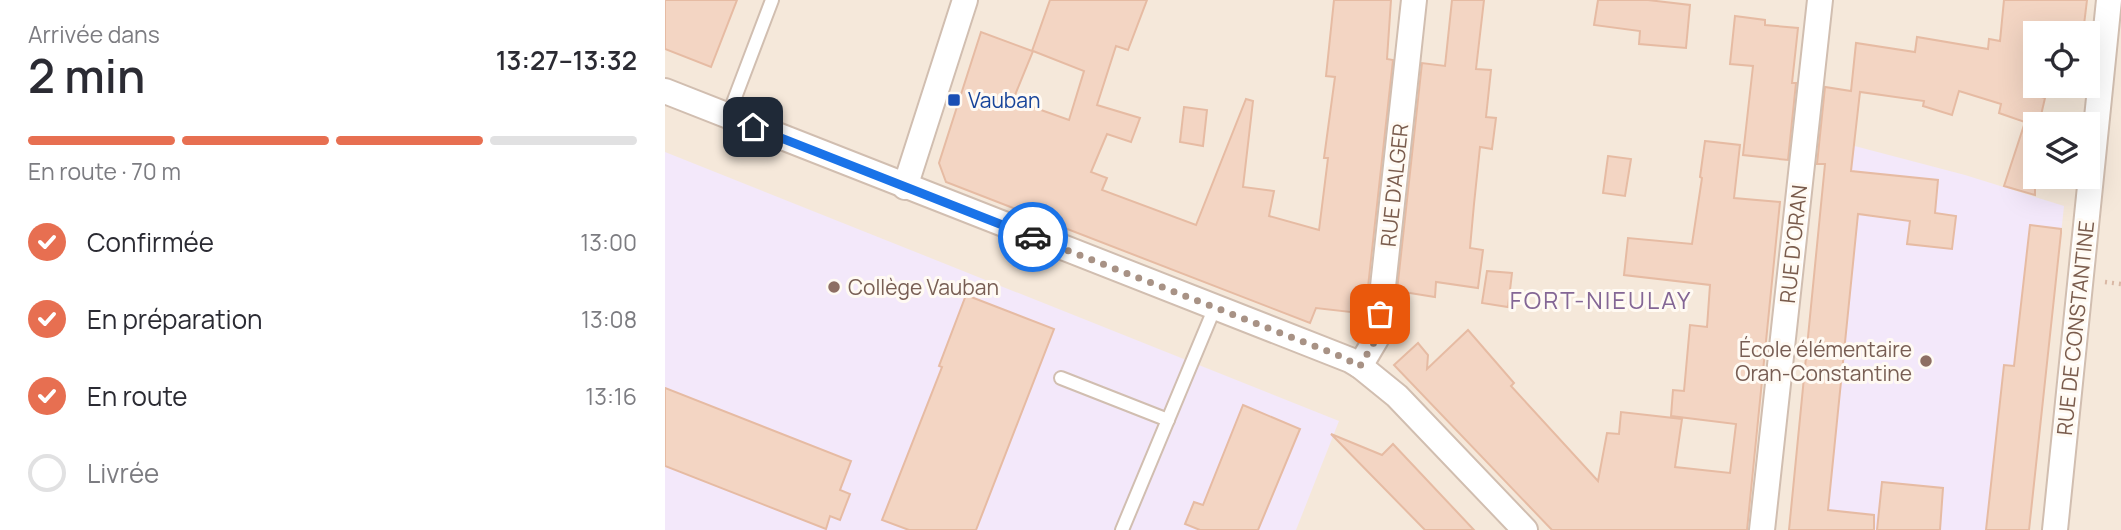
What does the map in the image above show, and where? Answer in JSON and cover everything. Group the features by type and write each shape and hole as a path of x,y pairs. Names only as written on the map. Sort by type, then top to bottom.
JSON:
{"street":[{"path":"905,187 965,0"},
{"name":"RUE D'ALGER","path":"1360,366 1376,339 1378,327 1414,0"},
{"name":"RUE D'ORAN","path":"1762,530 1820,0"},
{"name":"RUE DE CONSTANTINE","path":"2055,530 2109,0"},
{"path":"665,91 1360,366 1397,396 1525,530"}],"lane":[{"path":"728,116 772,0"},
{"path":"1122,530 1215,307"},
{"path":"1061,378 1168,420"}],"shaded area":[{"path":"665,0 2121,0 2121,530 665,530"},
{"name":"École élémentaire Oran-Constantine","path":"1828,139 1965,175 2064,206 2029,530 1789,530"},
{"name":"Collège Vauban","path":"665,152 1339,421 1296,530 665,530"}],"building":[{"path":"665,0 737,0 711,67 665,49"},
{"path":"1050,0 1147,0 1128,50 1116,46 1097,105 1140,118 1131,142 1107,134 1091,172 1107,178 1102,190 1196,225 1246,99 1253,101 1243,187 1274,191 1269,216 1319,230 1328,158 1324,158 1335,77 1326,76 1334,0 1391,0 1387,59 1393,60 1368,287 1362,286 1359,313 1316,308 1310,323 946,182 939,163 981,32 1032,51","holes":["1033,51 1084,71 1069,120 1013,100"]},
{"path":"1452,0 1484,0 1476,69 1491,70 1486,117 1496,118 1492,149 1480,147 1470,248 1483,250 1478,288 1436,282 1435,297 1397,291 1422,63 1445,66"},
{"path":"1598,0 1648,0 1690,5 1686,48 1639,44 1640,31 1594,25"},
{"path":"2004,0 2087,0 2084,21 2023,21 2023,98 2045,98 2042,112 2023,112 2023,121 1999,113 2001,104 1959,91 1952,115 1923,106 1924,101 1860,92 1851,171 1938,180 1935,213 1956,216 1952,249 1907,244 1910,221 1858,214 1828,510 1874,515 1874,530 1789,530 1825,164 1817,164 1825,87 1851,91 1856,43 1915,52 1917,37 1988,49 1989,39 2000,41"},
{"path":"1735,16 1765,20 1765,25 1798,28 1792,83 1796,83 1788,160 1743,155 1753,66 1730,64"},
{"path":"1184,107 1207,110 1203,146 1180,142"},
{"path":"2023,128 2023,189 2035,189 2035,195 2004,186"},
{"path":"1705,141 1740,145 1734,198 1780,202 1747,530 1552,530 1394,365 1418,343 1428,355 1427,369 1468,330 1514,383 1511,386 1598,481 1607,433 1619,434 1621,412 1682,419 1675,467 1730,473 1736,424 1671,416 1673,390 1684,391 1690,325 1707,327 1710,285 1624,275 1628,238 1692,244"},
{"path":"1608,156 1631,159 1625,196 1603,193"},
{"path":"2030,225 2061,229 2061,233 2029,530 1986,530 2004,365 2014,366"},
{"path":"1487,271 1512,273 1508,307 1482,303"},
{"path":"966,295 1054,329 976,530 909,530 882,520 942,367 939,366"},
{"path":"665,388 851,461 840,490 850,494 840,520 830,516 826,529 665,466"},
{"path":"1243,405 1300,429 1258,530 1200,530 1185,524 1194,502 1203,505"},
{"path":"1331,434 1382,455 1393,444 1474,530 1425,530"},
{"path":"1882,482 1943,488 1940,530 1877,530"}],"way so far":[{"path":"1033,237 1360,366 1376,339 1380,314"}],"place":[{"name":"Vauban","path":"954,100"},
{"name":"Collège Vauban","path":"834,287"},
{"name":"École élémentaire Oran-Constantine","path":"1926,361"}],"district":[{"name":"FORT-NIEULAY","path":"1601,299"}],"route":[{"path":"753,127 1033,237"}]}
